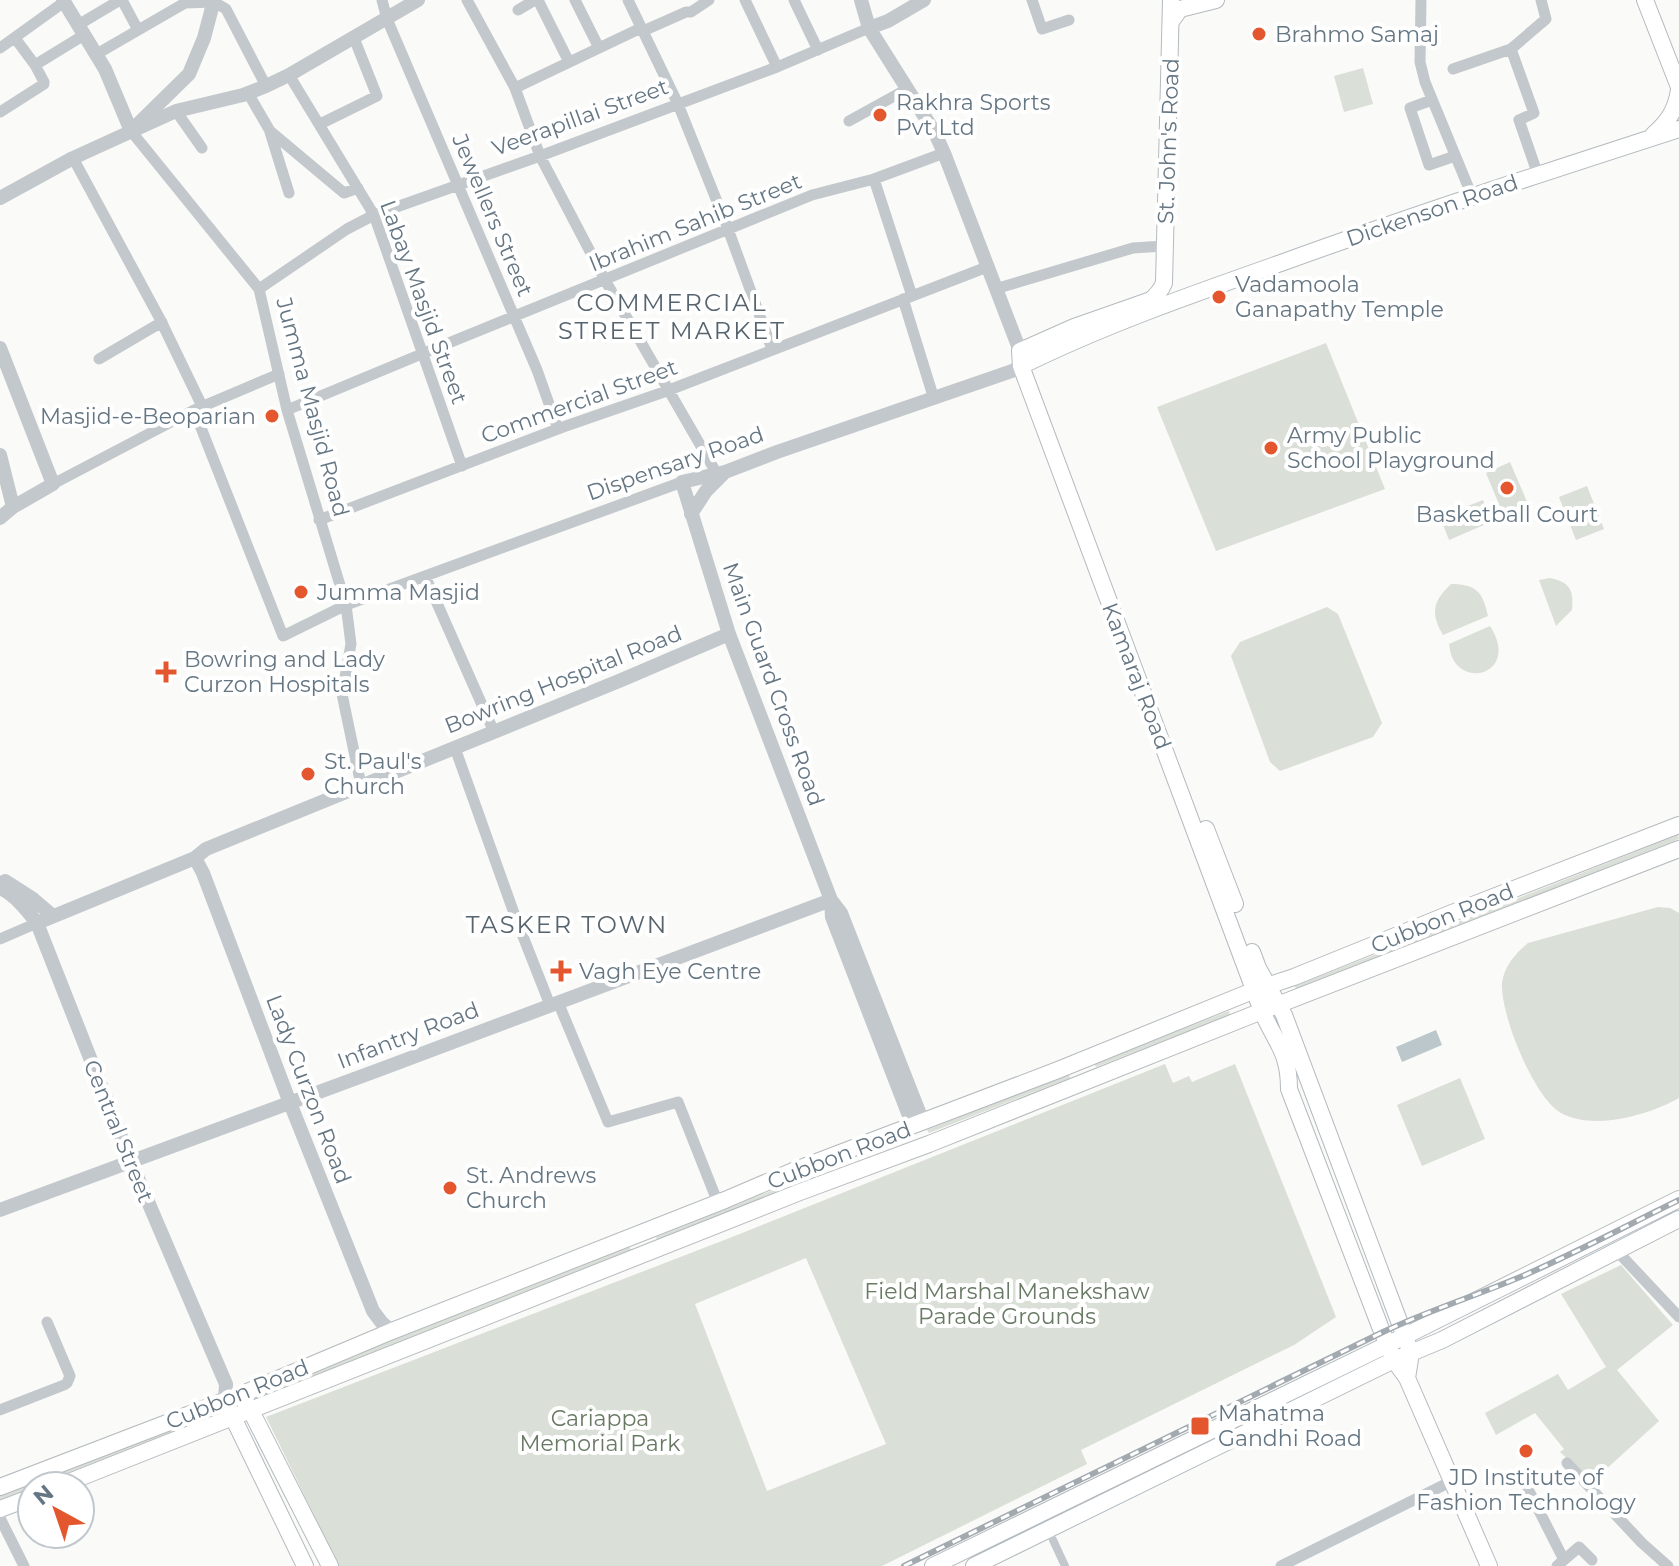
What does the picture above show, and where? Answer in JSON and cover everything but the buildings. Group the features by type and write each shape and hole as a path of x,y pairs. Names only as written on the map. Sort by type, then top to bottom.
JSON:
{"main road":[{"name":"St. John's Road","path":"1164,283 1171,0"},
{"path":"1172,20 1180,9 1216,0"},
{"path":"1645,0 1679,89 1675,111 1649,138"},
{"name":"Dickenson Road","path":"1023,360 1187,296 1409,217 1679,129"},
{"path":"1023,360 1088,322 1151,300 1164,283 1173,293 1187,296"},
{"name":"Kamaraj Road","path":"1023,360 1262,988 1262,1011 1285,1058 1289,1089 1387,1344 1407,1378 1489,1566"},
{"name":"Cubbon Road","path":"0,1487 793,1171 1079,1062 1679,825"},
{"name":"Cubbon Road","path":"96,1472 800,1192 1679,849"},
{"name":"Kamaraj Road","path":"1262,988 1279,1004 1411,1353"},
{"path":"1079,1062 1085,1081"},
{"path":"793,1171 800,1192"},
{"path":"933,1566 1679,1199"},
{"path":"1335,1209 1354,1202"},
{"path":"974,1566 1394,1360 1620,1255 1679,1219"},
{"path":"636,1235 644,1255"},
{"path":"1407,1378 1411,1353"},
{"name":"Central Street","path":"230,1393 251,1411 330,1566"},
{"name":"Central Street","path":"230,1393 233,1418 305,1566"}],"street":[{"path":"35,65 121,0 138,30"},
{"name":"Jewellers Street","path":"382,0 387,19 537,370 558,429"},
{"path":"0,198 73,158 176,111 266,86 418,0"},
{"path":"467,0 515,88 540,156 605,280 721,473 691,514"},
{"path":"518,10 536,0 569,62"},
{"path":"575,0 599,48"},
{"path":"628,0 678,104 772,349"},
{"path":"515,88 599,48 691,12 709,0"},
{"path":"745,0 777,67"},
{"path":"794,0 818,50"},
{"name":"Kamaraj Road","path":"861,0 869,28 935,133 1023,360"},
{"path":"1032,0 1042,29 1069,20"},
{"path":"1421,0 1420,62 1425,82 1472,196"},
{"path":"1453,69 1511,49 1546,19 1541,0"},
{"path":"0,48 63,1"},
{"name":"Jumma Masjid Road","path":"63,1 105,69 131,131 259,289 287,410 346,605 351,644 342,694 361,785"},
{"path":"131,131 189,74 204,38 214,1"},
{"path":"95,55 185,3 214,1 226,9 266,86"},
{"name":"Veerapillai Street","path":"259,289 347,229 374,215 777,67 888,21 917,2"},
{"path":"0,112 44,84 35,65 15,38"},
{"path":"320,124 377,96 354,38"},
{"path":"1511,49 1534,113 1519,120 1538,175"},
{"name":"Labay Masjid Street","path":"289,75 374,215 462,466"},
{"path":"849,121 907,89"},
{"path":"248,93 270,131 289,193"},
{"path":"1432,100 1410,108 1429,165 1455,156"},
{"path":"176,111 202,148"},
{"path":"270,131 344,193 358,188"},
{"name":"Ibrahim Sahib Street","path":"287,410 812,195 874,179 944,153"},
{"path":"73,158 162,322 198,408"},
{"path":"874,179 934,399"},
{"path":"995,289 1133,248 1164,246"},
{"name":"Commercial Street","path":"319,520 987,267"},
{"path":"99,359 162,322"},
{"path":"0,348 53,484"},
{"name":"Dispensary Road","path":"198,408 283,636 346,605 682,482 721,473 1012,371 1023,360"},
{"path":"0,518 53,484 198,408 279,374"},
{"path":"0,455 13,507"},
{"name":"Main Guard Cross Road","path":"682,482 729,634 831,900 841,913 912,1090 918,1124"},
{"path":"425,576 494,732"},
{"name":"Bowring Hospital Road","path":"37,923 195,858 206,849 729,634"},
{"path":"455,748 515,916 608,1122 678,1102 718,1203"},
{"name":"Lady Curzon Road","path":"195,858 373,1311 392,1331"},
{"path":"0,879 14,885 53,916"},
{"name":"Central Street","path":"0,888 7,891 37,923 131,1162 230,1393"},
{"name":"Main Guard Cross Road","path":"831,900 832,917 918,1124"},
{"name":"Infantry Road","path":"0,1210 831,900"},
{"path":"0,939 37,923"},
{"path":"912,1090 932,1108 949,1112"},
{"path":"1620,1255 1679,1317"},
{"path":"0,1410 64,1385 70,1379 47,1322"},
{"path":"1567,1463 1642,1543 1668,1566"},
{"path":"1281,1566 1452,1481"},
{"path":"1528,1489 1561,1563 1579,1547 1592,1560"},
{"path":"0,1518 24,1566"},
{"path":"1053,1540 1065,1566"}],"green space":[{"path":"1363,68 1373,104 1344,112 1334,76"},
{"name":"Army Public School Playground","path":"1326,343 1385,489 1216,551 1157,407"},
{"name":"Basketball Court","path":"1510,462 1528,504 1503,514 1486,473"},
{"path":"1587,486 1604,529 1576,540 1559,497"},
{"name":"Basketball Court","path":"1483,500 1491,522 1449,540 1440,517"},
{"path":"1550,578 1566,585 1572,597 1572,610 1556,626 1539,580"},
{"path":"1451,584 1477,591 1488,616 1443,635 1436,620 1435,608 1440,596"},
{"path":"1327,607 1338,614 1382,723 1373,737 1280,771 1270,762 1231,656 1240,642"},
{"path":"1490,626 1497,642 1498,654 1494,664 1478,673 1459,667 1452,657 1449,644"},
{"path":"1678,835 1679,839 1296,990 1295,986"},
{"path":"1658,907 1679,913 1679,1098 1653,1110 1621,1119 1589,1121 1561,1113 1540,1091 1513,1034 1503,997 1505,971 1528,943"},
{"path":"1229,1011 1230,1015 1096,1067 1094,1063"},
{"path":"1165,1064 1173,1083 1189,1076 1192,1082 1235,1064 1336,1317 1294,1345 1081,1450 1087,1464 882,1566 339,1566 266,1417 727,1239","holes":["806,1258 886,1444 767,1491 695,1304"]},
{"path":"1069,1074 1070,1078 929,1133 927,1130"},
{"path":"1460,1078 1485,1139 1422,1166 1397,1105"},
{"path":"783,1186 785,1190 657,1241 656,1237"},
{"path":"629,1246 631,1250 259,1399 257,1394"},
{"path":"1621,1265 1673,1325 1617,1370 1659,1421 1592,1482 1560,1452 1564,1449 1535,1413 1496,1435 1485,1413 1558,1374 1568,1390 1606,1367 1561,1294"},
{"path":"215,1411 216,1413 76,1470 62,1470"},
{"path":"16,1488 16,1494 0,1500 0,1494"}],"shaded area":[{"path":"1436,1030 1442,1045 1402,1062 1396,1047"}],"railway":[{"path":"904,1566 1383,1332 1525,1275 1679,1200"}],"place":[{"name":"Brahmo Samaj","path":"1259,34"},
{"name":"Rakhra Sports Pvt Ltd","path":"880,115"},
{"name":"Vadamoola Ganapathy Temple","path":"1219,297"},
{"name":"Masjid-e-Beoparian","path":"272,416"},
{"name":"Army Public School Playground","path":"1271,448"},
{"name":"Basketball Court","path":"1507,488"},
{"name":"Jumma Masjid","path":"301,592"},
{"name":"Bowring and Lady Curzon Hospitals","path":"166,672"},
{"name":"St. Paul's Church","path":"308,774"},
{"name":"Vagh Eye Centre","path":"561,971"},
{"name":"St. Andrews Church","path":"450,1188"},
{"name":"Mahatma Gandhi Road","path":"1200,1426"},
{"name":"JD Institute of Fashion Technology","path":"1526,1451"}],"district":[{"name":"COMMERCIAL STREET MARKET","path":"672,317"},
{"name":"TASKER TOWN","path":"567,925"}],"park label":[{"name":"Field Marshal Manekshaw Parade Grounds","path":"1007,1304"},
{"name":"Cariappa Memorial Park","path":"600,1430"}]}
